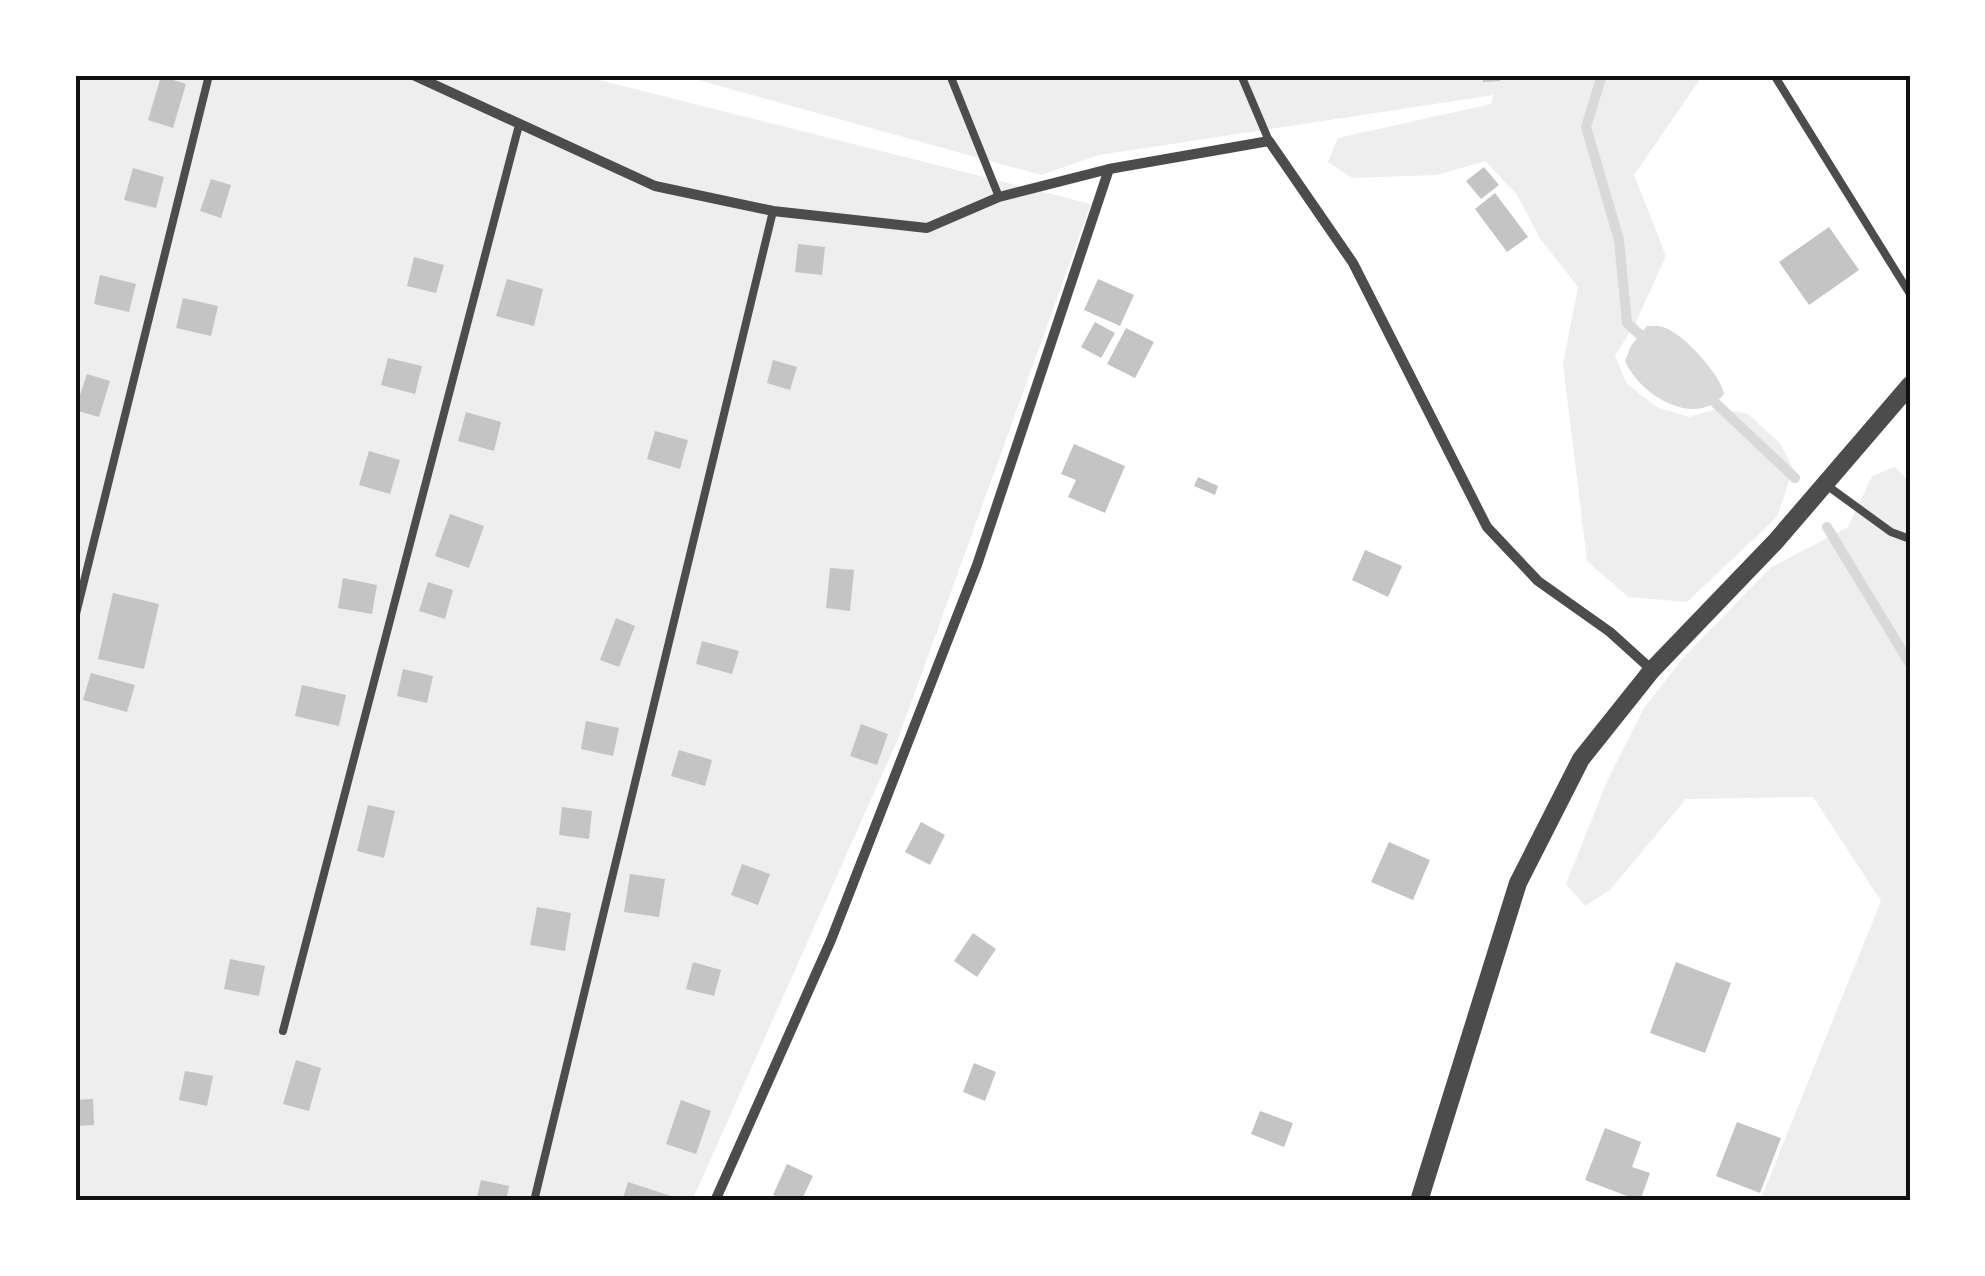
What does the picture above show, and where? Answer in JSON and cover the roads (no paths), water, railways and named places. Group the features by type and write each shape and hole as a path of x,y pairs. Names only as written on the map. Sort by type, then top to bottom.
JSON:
{"street":[{"path":"412,75 654,186 773,211 928,228 1000,196 1108,169 1268,141 1353,263 1487,527 1538,581 1610,632 1652,670"},
{"path":"714,1201 831,940 970,583 1108,169"},
{"path":"1419,1201 1518,883 1581,759 1652,670 1776,541 1910,385"}],"lane":[{"path":"75,618 209,75"},
{"path":"950,75 1000,196"},
{"path":"1241,75 1268,141"},
{"path":"1774,75 1910,294"},
{"path":"283,1031 519,124"},
{"path":"534,1201 773,211"},
{"path":"1825,484 1891,532 1910,538"},
{"path":"1357,1201 1406,1201"}],"waterway":[{"path":"1602,75 1586,127 1619,240 1627,323 1648,342"},
{"path":"1709,397 1795,478"},
{"path":"1827,527 1910,664"}]}
